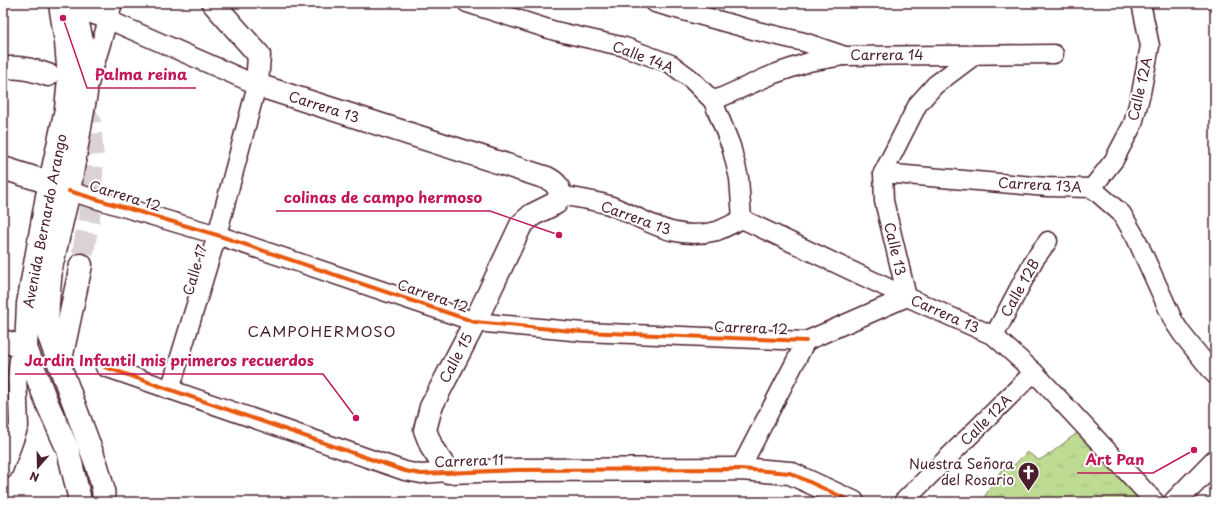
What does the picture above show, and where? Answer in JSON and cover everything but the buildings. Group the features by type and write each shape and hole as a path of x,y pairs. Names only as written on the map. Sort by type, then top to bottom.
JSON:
{"main road":[{"path":"214,3 259,55 257,85"},
{"name":"Avenida Bernardo Arango","path":"67,4 85,53 86,93 28,304 26,348 47,403 68,450 80,496 79,502"},
{"name":"Avenida Bernardo Arango","path":"67,4 66,42 69,78 51,268 47,331 97,466 103,488 104,502"},
{"path":"3,70 9,68 33,70 48,75"},
{"name":"Carrera 13","path":"257,85 547,178 556,184 560,195"},
{"name":"Carrera 12","path":"3,168 59,187"},
{"name":"Calle 15","path":"448,472 432,448 425,430 431,407 475,322 522,225 532,215 556,203 560,195"},
{"path":"60,364 81,265"},
{"path":"3,341 26,348"},
{"path":"1175,502 1215,461"},
{"name":"Carrera 11","path":"448,472 740,469 790,473 848,501"},
{"path":"1195,502 1206,489 1215,483"}],"street":[{"name":"Calle 14A","path":"467,3 555,32 625,47 671,64 691,79 713,101 731,146 739,178 742,219"},
{"name":"Carrera 14","path":"655,3 756,31 804,42 845,56 1054,54"},
{"name":"Calle 12A","path":"1092,188 1114,160 1133,124 1141,93 1150,46 1141,3"},
{"name":"Carrera 13","path":"67,4 111,11 257,85"},
{"path":"86,93 111,11"},
{"name":"Calle 13","path":"907,297 884,201 883,173 918,104 935,85 975,55"},
{"path":"713,101 774,74 809,62 845,56"},
{"name":"Calle 17","path":"170,390 217,235 257,85"},
{"name":"Carrera 13A","path":"883,173 1047,187 1092,188 1122,214 1136,238 1174,322 1215,375"},
{"name":"Carrera 12","path":"59,187 217,235 475,322 583,332 806,341"},
{"name":"Carrera 13","path":"560,195 610,206 646,222 679,234 698,234 718,230 742,219 907,297 994,336 1034,372 1155,502"},
{"name":"Calle 12B","path":"994,336 1034,260 1048,241"},
{"path":"740,469 806,341 907,297"},
{"path":"3,470 19,426 17,376 19,360 26,348"},
{"name":"Carrera 11","path":"105,367 405,471 421,474 448,472"},
{"name":"Calle 12A","path":"904,502 1034,372"}],"green space":[{"path":"1082,429 1153,502 981,502 1002,469 1011,468 1027,452 1039,460 1051,453"}],"tunnel":[{"path":"79,104 90,121 93,159 89,217 81,265"}],"cycle path":[{"path":"69,191 217,235 475,322 583,332 806,341"},
{"path":"105,367 405,471 421,474 518,470 740,469 790,473 853,502"}],"place":[{"name":"Palma reina","path":"63,18"},
{"name":"colinas de campo hermoso","path":"559,235"},
{"name":"Jardin Infantil mis primeros recuerdos","path":"356,418"},
{"name":"Art Pan","path":"1194,450"},
{"name":"Nuestra Señora del Rosario","path":"1029,492"}],"district":[{"name":"CAMPOHERMOSO","path":"322,332"}]}
